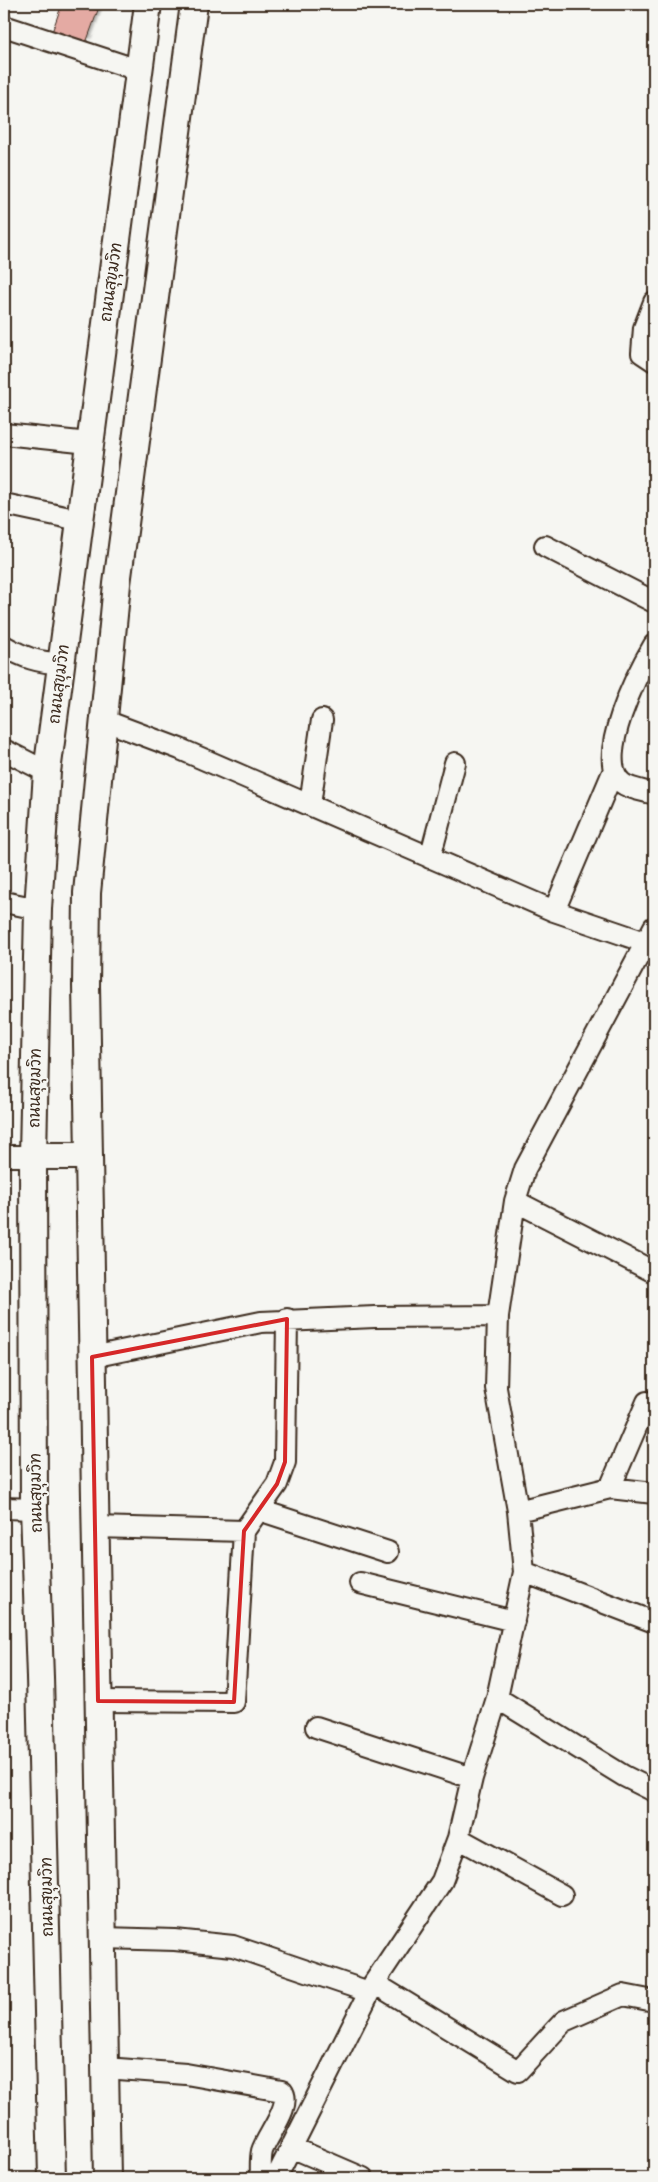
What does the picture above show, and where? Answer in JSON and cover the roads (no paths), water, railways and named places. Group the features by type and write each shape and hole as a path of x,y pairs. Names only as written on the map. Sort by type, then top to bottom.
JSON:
{"main road":[{"name":"ถนนสุขุมวิท","path":"52,2178 34,1509 33,1156 38,909 46,772 148,4"},
{"path":"107,2178 86,986 87,893 117,584 194,4"},
{"path":"33,1156 89,1156"}],"street":[{"path":"4,26 138,70"},
{"path":"654,302 644,328 642,353 654,361"},
{"path":"4,434 89,443"},
{"path":"4,504 79,520"},
{"path":"545,546 654,602"},
{"path":"554,911 613,772 614,741 637,675 654,645"},
{"path":"4,646 31,660 61,663"},
{"path":"103,720 180,749 554,911 652,938 524,1169 515,1201 498,1316 496,1388 518,1511 524,1572 497,1698 472,1778 458,1838 442,1881 372,1988 276,2178"},
{"path":"310,805 322,720"},
{"path":"4,750 46,772"},
{"path":"430,858 455,763"},
{"path":"613,772 622,784 654,794"},
{"path":"4,902 38,909"},
{"path":"4,1156 33,1156"},
{"path":"515,1201 654,1272"},
{"path":"92,1357 261,1322 287,1319 498,1316"},
{"path":"98,1701 234,1702 244,1531 277,1484 285,1462 287,1319"},
{"path":"610,1488 648,1402"},
{"path":"518,1511 610,1488 654,1493"},
{"path":"4,1508 34,1509"},
{"path":"259,1510 388,1552"},
{"path":"95,1527 244,1531"},
{"path":"524,1572 654,1622"},
{"path":"360,1583 514,1621"},
{"path":"497,1698 624,1776 654,1791"},
{"path":"316,1727 472,1778"},
{"path":"458,1838 562,1895"},
{"path":"102,1938 176,1940 233,1946 372,1988 518,2071 564,2021 623,1995 654,2001"},
{"path":"105,2068 186,2074 282,2091 285,2094 285,2105 268,2136 262,2152 261,2178"},
{"path":"292,2147 364,2178"}]}
